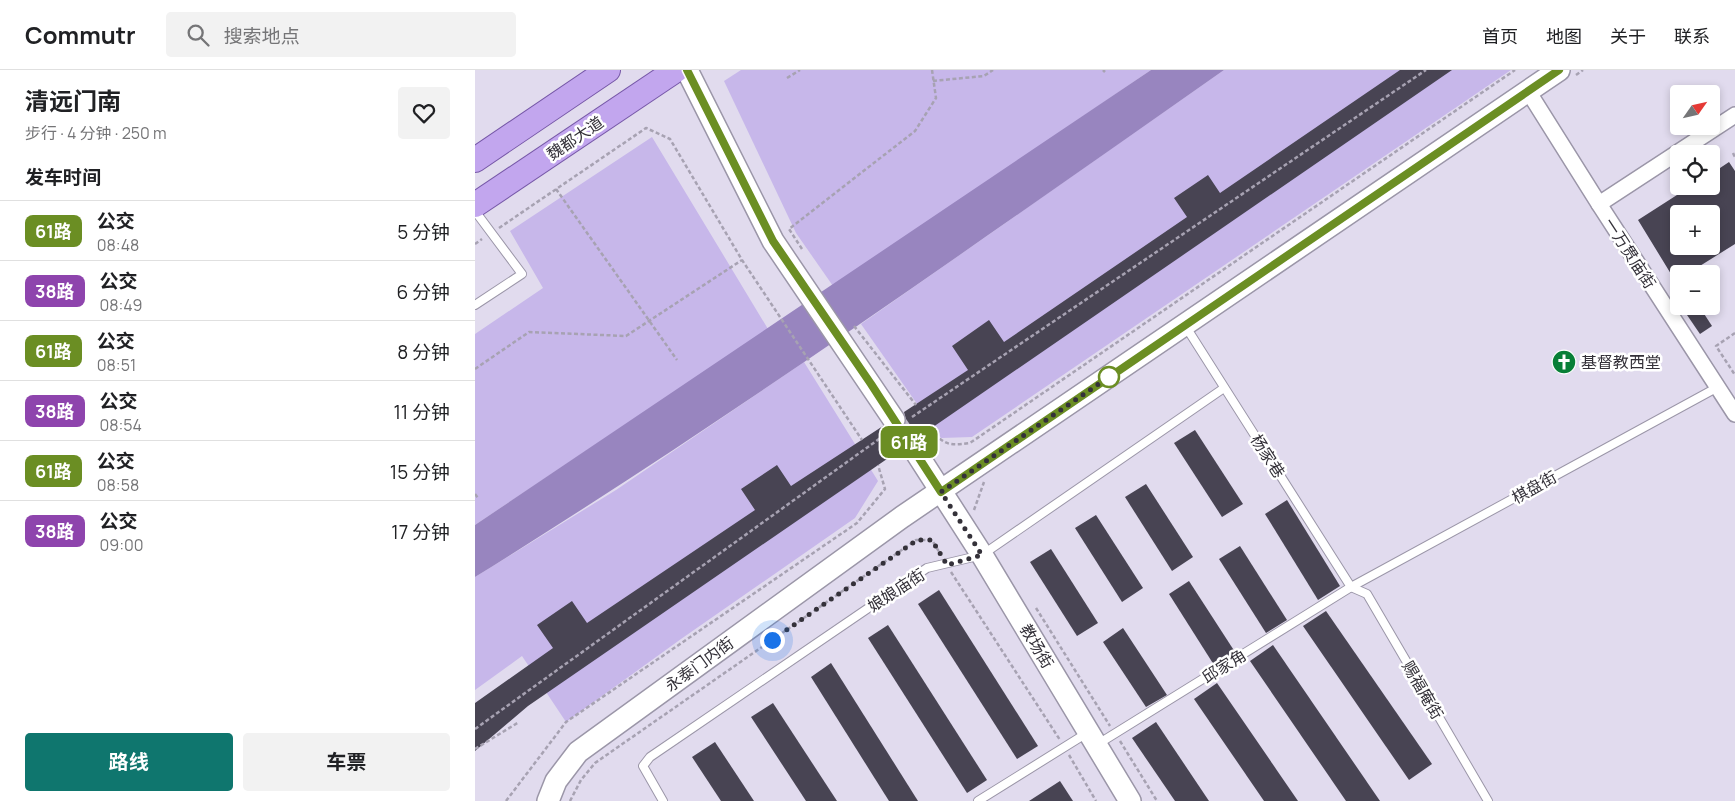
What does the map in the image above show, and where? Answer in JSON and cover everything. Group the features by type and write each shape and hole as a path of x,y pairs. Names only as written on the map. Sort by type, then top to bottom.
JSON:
{"main road":[{"path":"475,160 607,70"},
{"name":"魏都大道","path":"475,205 676,70"},
{"path":"687,70 773,241 898,423"},
{"name":"永泰门内街","path":"547,801 556,780 578,752 902,517 1559,70"},
{"name":"教场街","path":"910,443 982,555 1130,801"}],"street":[{"name":"一万贯庙街","path":"1529,90 1599,204 1735,414"},
{"path":"1599,204 1735,115"}],"lane":[{"path":"475,211 522,274 475,305"},
{"name":"杨家巷","path":"1185,325 1351,587"},
{"name":"棋盘街","path":"1351,587 1718,387"},
{"name":"娘娘庙街","path":"663,801 643,766 650,757 927,568 947,565 982,555 1224,388"},
{"name":"邱家角","path":"978,801 1065,747 1115,734 1351,587"},
{"name":"赐福庵街","path":"1351,587 1367,594 1488,801"}],"path":[{"path":"787,78 800,70"},
{"path":"789,229 915,131 936,98 932,70"},
{"path":"933,81 984,76 993,70"},
{"path":"475,728 898,423 1427,70"},
{"path":"930,430 945,444 954,446 970,443 1515,70"},
{"path":"475,244 646,128 669,139 742,260 862,440"},
{"path":"1733,153 1735,157"},
{"path":"556,189 677,360"},
{"path":"475,369 529,332 626,336 742,260"},
{"path":"855,328 916,405"},
{"path":"1735,333 1716,346 1735,375"},
{"path":"506,801 566,722 857,522 885,489 879,465"},
{"path":"475,494 478,498"},
{"path":"974,509 979,517"},
{"path":"570,801 581,780 595,764 917,540 932,540 1065,747 1096,801"},
{"path":"1033,602 1157,801"},
{"path":"475,749 519,722"}],"shaded area":[{"path":"741,70 1151,70 833,286 796,233 724,81"},
{"path":"1151,70 1224,70 853,329 571,517 475,577 475,525"},
{"path":"1224,70 1511,70 972,437 941,438 861,324"},
{"path":"652,137 768,329 475,525 475,334 543,288 510,231"},
{"path":"804,362 878,481 855,518 566,722 522,656 475,690 475,577 616,490"}],"building":[{"path":"1400,70 1452,70 920,436 910,431 903,433 898,443 900,450 528,706 475,751 475,703 553,648 537,625 572,601 587,623 755,510 741,489 777,465 791,486 883,426 889,431 901,431 906,420 904,412 968,370 952,346 989,320 1004,342 1187,217 1174,198 1208,175 1220,193"},
{"path":"1729,162 1735,171 1735,244 1720,253 1720,205 1670,205 1670,255 1717,255 1701,265 1670,265 1670,272 1638,220 1677,195 1720,195 1720,168"},
{"path":"1687,315 1705,315 1712,326 1700,334"},
{"path":"1195,430 1243,504 1222,517 1174,443"},
{"path":"1146,484 1193,557 1172,571 1125,497"},
{"path":"1287,500 1340,586 1318,600 1265,514"},
{"path":"1096,515 1143,588 1122,602 1075,528"},
{"path":"1240,546 1287,620 1266,633 1219,559"},
{"path":"1051,549 1098,623 1077,636 1030,562"},
{"path":"1189,581 1235,652 1214,665 1169,594"},
{"path":"939,590 1038,746 1017,759 918,604"},
{"path":"1326,611 1432,764 1409,780 1303,626"},
{"path":"888,625 987,780 967,793 868,638"},
{"path":"1123,628 1167,695 1146,707 1103,642"},
{"path":"1273,645 1380,801 1346,801 1250,661"},
{"path":"831,663 918,801 889,801 811,677"},
{"path":"1217,683 1298,801 1264,801 1194,699"},
{"path":"773,703 837,801 806,801 751,717"},
{"path":"1156,722 1209,801 1175,801 1132,738"},
{"path":"715,742 754,801 721,801 692,757"},
{"path":"1060,781 1073,801 1029,801"}],"tunnel":[{"path":"894,420 910,443"}],"bus line":[{"name":"61路","path":"687,70 773,241 871,384 941,492 1559,70"}],"place":[{"name":"基督教西堂","path":"1564,362"}],"route":[{"path":"772,640 917,540 932,540 947,565 982,555 941,492 1109,377"}]}
